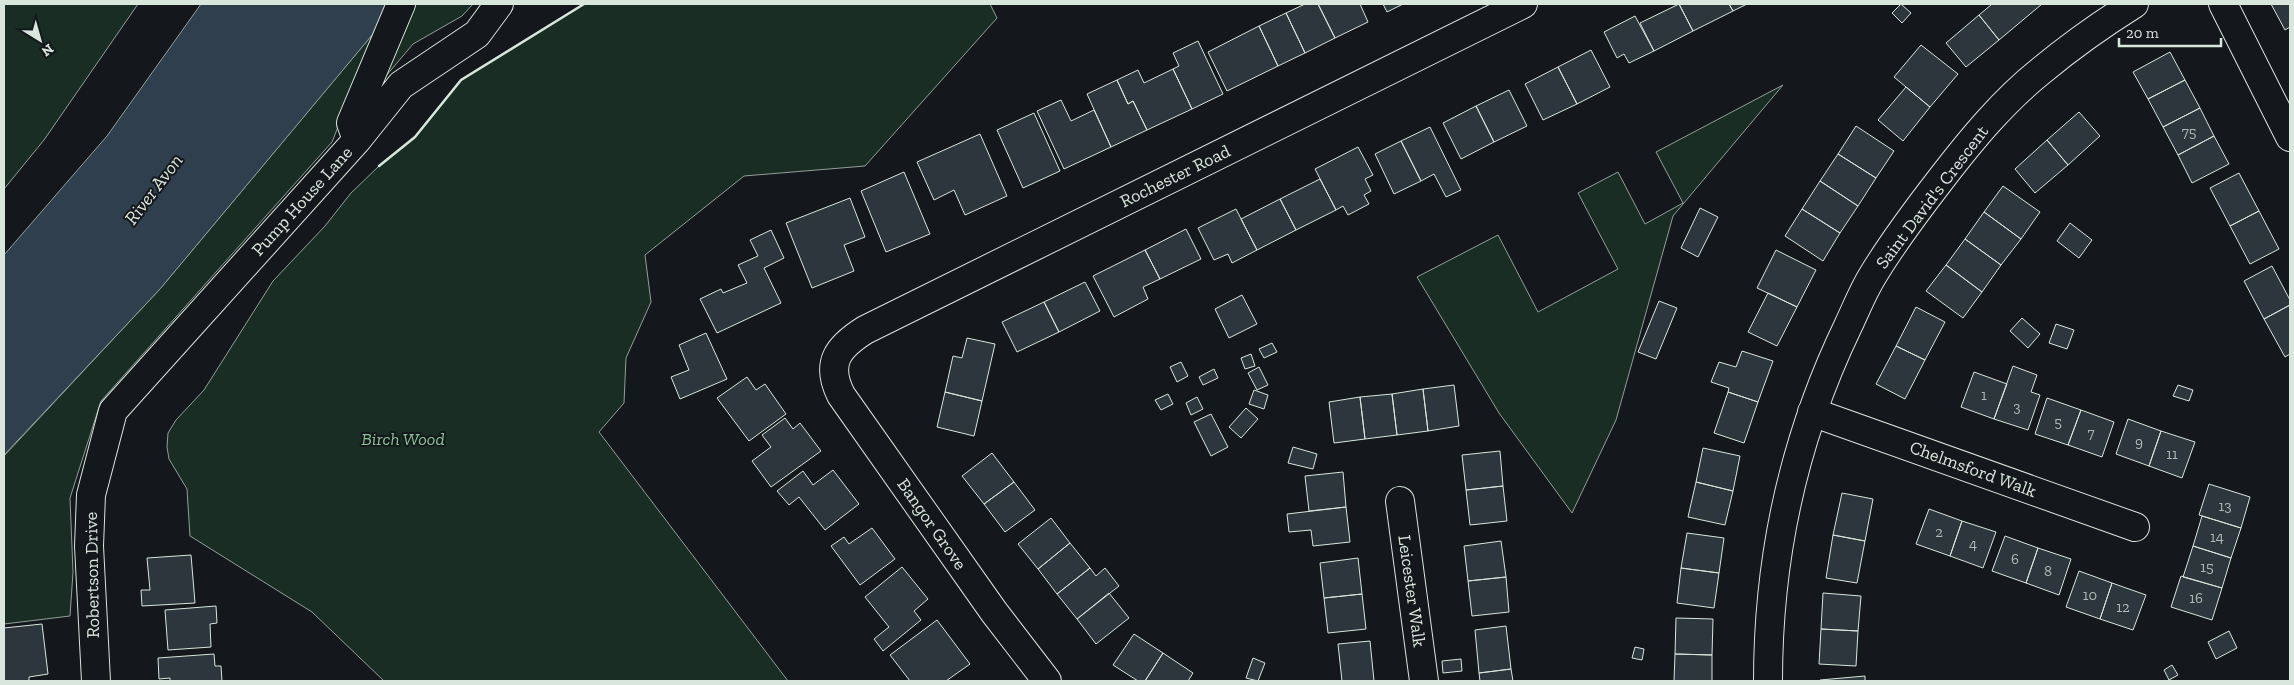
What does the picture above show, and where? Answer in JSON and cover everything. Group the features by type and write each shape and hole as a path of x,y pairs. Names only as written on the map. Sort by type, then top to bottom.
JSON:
{"street":[{"path":"357,140 351,123 401,4"},
{"name":"Pump House Lane","path":"113,411 357,140 401,85 477,34 499,4"},
{"name":"Rochester Road","path":"835,359 846,343 865,330 1523,4"},
{"name":"Saint David's Crescent","path":"1768,681 1772,584 1783,517 1794,468 1812,412 1837,350 1872,276 1917,211 1971,140 2041,70 2134,4"},
{"path":"2224,4 2290,137"},
{"name":"Bangor Grove","path":"835,359 834,380 841,395 994,612 1048,681"},
{"name":"Robertson Drive","path":"96,681 89,546 91,495 113,411"},
{"name":"Chelmsford Walk","path":"1812,412 2135,527"},
{"name":"Leicester Walk","path":"1400,501 1424,681"}],"green space":[{"path":"4,4 138,4 44,140 4,189"},
{"path":"408,4 473,4 462,16 413,44 370,95"},
{"name":"Birch Wood","path":"584,4 990,4 997,18 865,166 744,176 645,255 651,302 626,358 624,403 599,432 788,681 384,681 312,612 190,536 187,489 169,459 167,447 168,433 176,420 204,390 273,281 325,226 351,193 379,166 415,137 461,80"},
{"path":"377,29 332,142 101,401 70,498 73,572 70,616 4,624 4,456 160,289"},
{"path":"1783,85 1673,216 1616,420 1572,513 1499,413 1417,277 1498,235 1538,312 1618,269 1578,193 1618,172 1645,224 1683,203 1656,152"}],"water":[{"name":"River Avon","path":"201,4 398,4 160,289 4,455 4,255 107,136"}],"building":[{"path":"1305,4 1318,4 1335,38 1305,53 1286,13"},
{"path":"1318,4 1360,4 1368,22 1335,38"},
{"path":"1383,4 1403,4 1387,12"},
{"path":"1679,4 1693,31 1654,51 1640,23"},
{"path":"1679,4 1729,4 1733,11 1693,31"},
{"path":"1729,4 1747,4 1733,11"},
{"path":"1901,4 1911,13 1902,23 1892,13"},
{"path":"1992,4 2042,4 1999,40 1979,15"},
{"path":"2271,4 2290,4 2290,27 2285,30"},
{"path":"1286,13 1305,53 1278,66 1259,26"},
{"path":"1979,15 1999,40 1966,67 1946,43"},
{"path":"1635,16 1654,51 1629,63 1624,54 1617,58 1604,32"},
{"path":"1259,26 1278,66 1227,91 1208,52"},
{"path":"1198,41 1223,94 1192,109 1173,69 1179,66 1173,53"},
{"path":"1921,45 1958,74 1930,107 1894,77"},
{"path":"1591,50 1610,87 1577,104 1558,67"},
{"path":"2170,52 2185,80 2148,99 2133,72"},
{"path":"1558,67 1577,104 1543,120 1525,84"},
{"path":"1173,69 1192,109 1147,130 1133,101 1128,104 1117,80 1138,70 1144,83"},
{"path":"1117,80 1128,104 1133,101 1147,130 1111,147 1087,94"},
{"path":"2185,80 2200,108 2163,127 2148,99"},
{"path":"1906,87 1930,107 1903,141 1878,120"},
{"path":"1509,90 1527,126 1494,142 1476,106"},
{"path":"1061,100 1071,121 1094,110 1111,147 1064,169 1037,111"},
{"path":"1476,106 1494,142 1461,159 1443,123"},
{"path":"2200,108 2214,136 2178,155 2163,127"},
{"path":"2079,112 2100,136 2068,165 2047,140"},
{"path":"1034,113 1060,171 1023,188 997,130"},
{"path":"1856,126 1894,151 1876,178 1838,154"},
{"path":"1430,127 1461,190 1446,197 1434,174 1421,181 1401,141"},
{"path":"980,134 1007,196 965,215 954,190 934,200 917,162"},
{"path":"2214,136 2229,164 2192,183 2178,155"},
{"path":"2047,140 2068,165 2035,193 2015,169"},
{"path":"1401,141 1421,181 1394,194 1375,154"},
{"path":"1358,147 1373,175 1365,179 1371,191 1364,195 1369,204 1348,215 1343,206 1336,210 1315,169"},
{"path":"1838,154 1876,178 1858,206 1820,181"},
{"path":"904,172 930,234 886,252 861,191"},
{"path":"2239,173 2259,211 2230,226 2210,188"},
{"path":"1320,179 1336,210 1296,230 1280,199"},
{"path":"1820,181 1858,206 1840,233 1802,209"},
{"path":"2003,186 2040,212 2021,239 1984,212"},
{"path":"850,198 865,237 844,245 854,271 812,288 786,223"},
{"path":"1280,199 1296,230 1257,250 1241,219"},
{"path":"1700,208 1718,217 1698,257 1681,248"},
{"path":"1236,209 1257,250 1232,263 1228,254 1214,260 1198,228"},
{"path":"1802,209 1840,233 1823,261 1785,236"},
{"path":"2259,211 2279,249 2250,264 2230,226"},
{"path":"1984,212 2021,239 2001,265 1965,239"},
{"path":"2070,223 2092,240 2079,258 2057,241"},
{"path":"1186,229 1201,259 1160,279 1145,250"},
{"path":"771,230 784,258 764,268 781,303 717,333 700,299 721,289 723,293 747,283 738,265 758,256 750,240"},
{"path":"1965,239 2001,265 1982,292 1946,265"},
{"path":"1145,250 1160,279 1143,287 1148,299 1114,317 1093,276"},
{"path":"1776,250 1816,270 1797,307 1757,288"},
{"path":"1946,265 1982,292 1963,318 1926,291"},
{"path":"2272,266 2290,300 2290,305 2264,319 2244,281"},
{"path":"1085,282 1100,311 1059,332 1044,302"},
{"path":"1768,293 1797,307 1777,346 1748,332"},
{"path":"1242,295 1257,324 1229,338 1215,309"},
{"path":"1659,301 1677,308 1656,359 1638,352"},
{"path":"1044,302 1059,332 1017,352 1002,322"},
{"path":"2290,305 2290,354 2285,357 2264,319"},
{"path":"1916,307 1945,322 1925,360 1896,346"},
{"path":"2022,318 2040,334 2028,348 2010,331"},
{"path":"2056,324 2074,330 2067,349 2049,343"},
{"path":"706,333 727,379 680,399 671,377 689,370 679,345"},
{"path":"967,338 995,344 982,401 945,392 953,356 962,358"},
{"path":"1272,343 1277,352 1264,358 1259,349"},
{"path":"1896,346 1925,360 1905,399 1876,384"},
{"path":"1742,351 1773,361 1758,402 1728,392 1729,388 1711,382 1719,362 1736,367"},
{"path":"1251,354 1255,366 1245,369 1241,358"},
{"path":"1181,362 1188,376 1177,382 1170,367"},
{"path":"2013,366 2037,375 2031,392 2040,395 2028,430 1994,419"},
{"path":"1259,367 1268,385 1257,390 1248,373"},
{"path":"1214,369 1218,378 1203,385 1199,377"},
{"path":"1974,372 2007,384 1994,419 1961,407"},
{"path":"747,377 756,390 765,384 786,414 749,441 717,398"},
{"path":"1454,385 1459,426 1428,431 1423,389"},
{"path":"2178,385 2193,390 2189,401 2173,396"},
{"path":"1423,389 1428,431 1397,435 1392,394"},
{"path":"1254,390 1268,395 1264,409 1249,404"},
{"path":"945,392 982,401 974,436 937,427"},
{"path":"1728,392 1758,402 1744,443 1714,433"},
{"path":"1168,394 1173,404 1161,410 1155,400"},
{"path":"1392,394 1397,435 1365,439 1360,397"},
{"path":"1197,397 1203,409 1191,415 1186,403"},
{"path":"1360,397 1365,439 1334,443 1329,402"},
{"path":"2047,398 2081,410 2068,445 2035,434"},
{"path":"1246,408 1258,419 1241,438 1229,427"},
{"path":"2081,410 2114,422 2102,457 2068,445"},
{"path":"1211,414 1228,447 1211,456 1194,422"},
{"path":"785,418 793,429 800,423 821,451 771,487 752,461 771,447 762,435"},
{"path":"2128,419 2161,431 2149,466 2116,454"},
{"path":"2161,431 2195,442 2182,478 2149,466"},
{"path":"1293,447 1317,454 1313,469 1288,463"},
{"path":"1703,448 1740,456 1733,491 1696,482"},
{"path":"1500,451 1503,486 1466,490 1462,455"},
{"path":"992,453 1014,482 984,504 962,476"},
{"path":"833,470 859,504 825,530 799,497 789,505 777,491 803,471 813,485"},
{"path":"1343,472 1346,507 1309,511 1305,476"},
{"path":"1014,482 1035,510 1005,532 984,504"},
{"path":"1696,482 1733,491 1725,525 1688,517"},
{"path":"2209,484 2250,497 2241,528 2199,515"},
{"path":"1503,486 1507,521 1470,525 1466,490"},
{"path":"1842,493 1873,499 1865,541 1833,535"},
{"path":"1346,507 1350,542 1313,546 1311,530 1289,532 1287,514"},
{"path":"1929,509 1962,521 1950,556 1916,544"},
{"path":"2202,516 2241,528 2231,558 2193,546"},
{"path":"1051,518 1070,543 1038,569 1018,544"},
{"path":"1962,521 1996,532 1983,568 1950,556"},
{"path":"872,528 895,559 860,585 831,546 844,537 849,544"},
{"path":"1687,533 1724,538 1719,573 1681,568"},
{"path":"1833,535 1865,541 1857,583 1826,578"},
{"path":"2005,536 2038,548 2026,583 1992,571"},
{"path":"1501,541 1506,577 1468,581 1464,546"},
{"path":"1070,543 1090,568 1057,594 1038,569"},
{"path":"2193,546 2231,558 2222,588 2183,577"},
{"path":"2038,548 2071,559 2059,595 2026,583"},
{"path":"191,555 195,603 142,606 141,590 150,590 147,558"},
{"path":"1358,558 1362,594 1324,598 1320,563"},
{"path":"902,567 928,599 914,611 921,620 883,651 874,639 889,627 865,597"},
{"path":"1090,568 1096,576 1105,568 1119,586 1077,619 1057,594"},
{"path":"1681,568 1719,573 1714,608 1677,603"},
{"path":"2079,571 2112,583 2100,619 2066,607"},
{"path":"2181,576 2222,588 2212,620 2171,607"},
{"path":"1506,577 1509,612 1472,616 1468,581"},
{"path":"2112,583 2146,595 2133,630 2100,619"},
{"path":"1109,593 1129,618 1096,644 1077,619"},
{"path":"1823,593 1861,596 1858,631 1821,629"},
{"path":"1362,594 1366,629 1328,633 1324,598"},
{"path":"216,606 217,623 210,624 211,647 168,650 165,610"},
{"path":"1676,618 1713,619 1712,655 1675,654"},
{"path":"937,620 970,664 946,681 910,681 890,655"},
{"path":"42,624 48,674 29,677 29,681 4,681 4,628"},
{"path":"1506,626 1511,669 1479,673 1475,630"},
{"path":"1821,629 1858,631 1856,666 1819,664"},
{"path":"2229,631 2237,648 2216,659 2208,642"},
{"path":"1134,634 1163,653 1145,681 1138,681 1113,665"},
{"path":"1370,641 1374,681 1342,681 1338,644"},
{"path":"1635,647 1644,649 1642,660 1632,658"},
{"path":"1163,653 1193,673 1188,681 1145,681"},
{"path":"214,654 215,666 221,666 222,681 170,681 170,678 159,679 158,658"},
{"path":"1675,654 1712,655 1712,681 1674,681"},
{"path":"1253,658 1265,663 1258,681 1246,678"},
{"path":"1461,659 1462,671 1443,673 1442,661"},
{"path":"2172,665 2178,675 2169,680 2164,670"},
{"path":"1511,669 1513,681 1480,681 1479,673"},
{"path":"1865,676 1865,681 1820,681 1820,680"}],"wall":[{"path":"379,166 415,137 461,80 584,4"}]}
